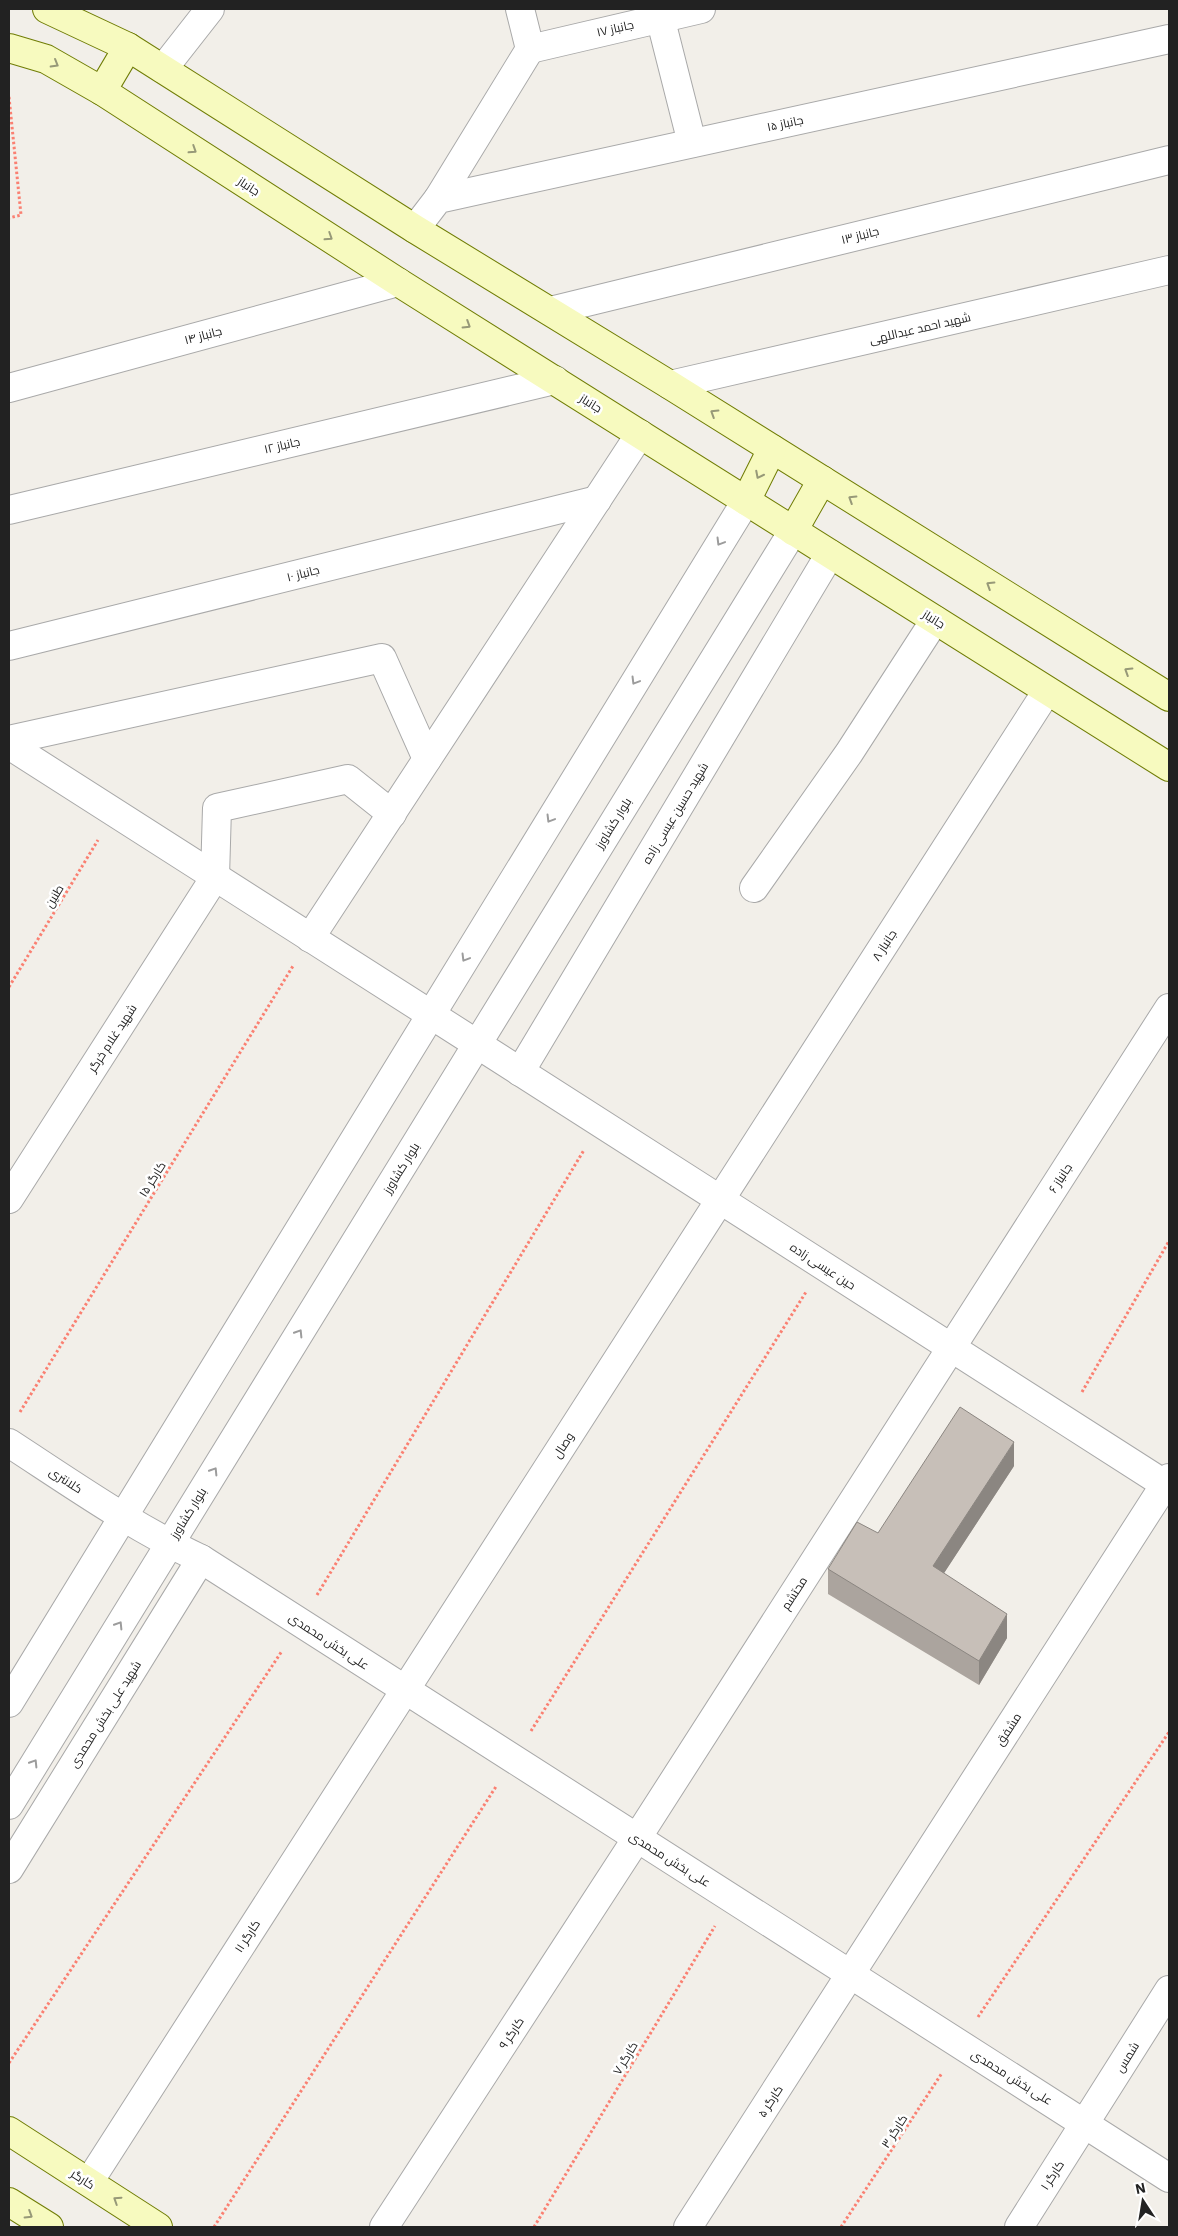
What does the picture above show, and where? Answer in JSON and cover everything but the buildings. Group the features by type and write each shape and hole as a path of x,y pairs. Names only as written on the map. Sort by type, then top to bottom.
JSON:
{"main road":[{"path":"55,10 128,47 415,229 670,385 1169,696"},
{"path":"102,91 128,47"},
{"name":"جانباز","path":"9,48 46,59 102,91 398,282 1169,768"},
{"path":"746,500 772,449"},
{"path":"793,530 822,480"},
{"name":"کارگر","path":"9,2130 158,2227"},
{"path":"9,2202 49,2227"}],"street":[{"path":"163,69 210,9"},
{"path":"415,229 438,199 530,49 520,9"},
{"name":"جانباز ۱۷","path":"530,49 659,13 701,9"},
{"path":"659,13 692,143"},
{"name":"جانباز ۱۵","path":"438,199 1169,39"},
{"name":"جانباز ۱۳","path":"550,311 1169,160"},
{"name":"شهید احمد عبداللهی","path":"670,385 1169,270"},
{"name":"جانباز ۱۴","path":"9,388 398,282"},
{"name":"جانباز ۱۲","path":"9,510 555,380"},
{"path":"310,938 640,434"},
{"name":"جانباز ۱۰","path":"9,646 597,500"},
{"path":"9,1703 746,500"},
{"name":"بلوار کشاورز","path":"9,1805 793,530"},
{"name":"شهید حسین عیسی زاده","path":"520,1072 830,554"},
{"path":"754,888 849,753 936,620"},
{"path":"9,740 382,658 427,759"},
{"name":"جانباز ۸","path":"720,1200 1047,690"},
{"name":"حین عیسی زاده","path":"9,745 1066,1421 1168,1483"},
{"path":"215,877 217,808 348,780 392,814"},
{"name":"شهید غلام خرگر","path":"9,1199 215,877"},
{"name":"جانباز ۶","path":"952,1348 1169,1008"},
{"name":"وصال","path":"406,1690 720,1200"},
{"name":"محتشم","path":"637,1838 952,1348"},
{"name":"کلانتری","path":"9,1443 123,1517 169,1544"},
{"name":"مشفق","path":"851,1974 1168,1483"},
{"name":"علی بخش محمدی","path":"169,1544 201,1559 1169,2178"},
{"name":"شهید علی بخش محمدی","path":"9,1868 201,1559"},
{"name":"کارگر ۱۱","path":"89,2182 406,1690"},
{"name":"کارگر ۹","path":"384,2227 637,1838"},
{"name":"کارگر ۵","path":"688,2227 851,1974"},
{"name":"شمس","path":"1085,2124 1169,1990"},
{"name":"کارگر ۱","path":"1019,2227 1085,2124"}],"path":[{"path":"9,97 21,215 9,218"},
{"name":"طنین","path":"9,987 114,813"},
{"name":"کارگر ۱۵","path":"19,1413 310,938"},
{"path":"1066,1421 1169,1241"},
{"name":"کارگر ۳","path":"842,2227 960,2044 1169,1732"},
{"name":"کارگر ۷","path":"534,2227 732,1898"}]}
